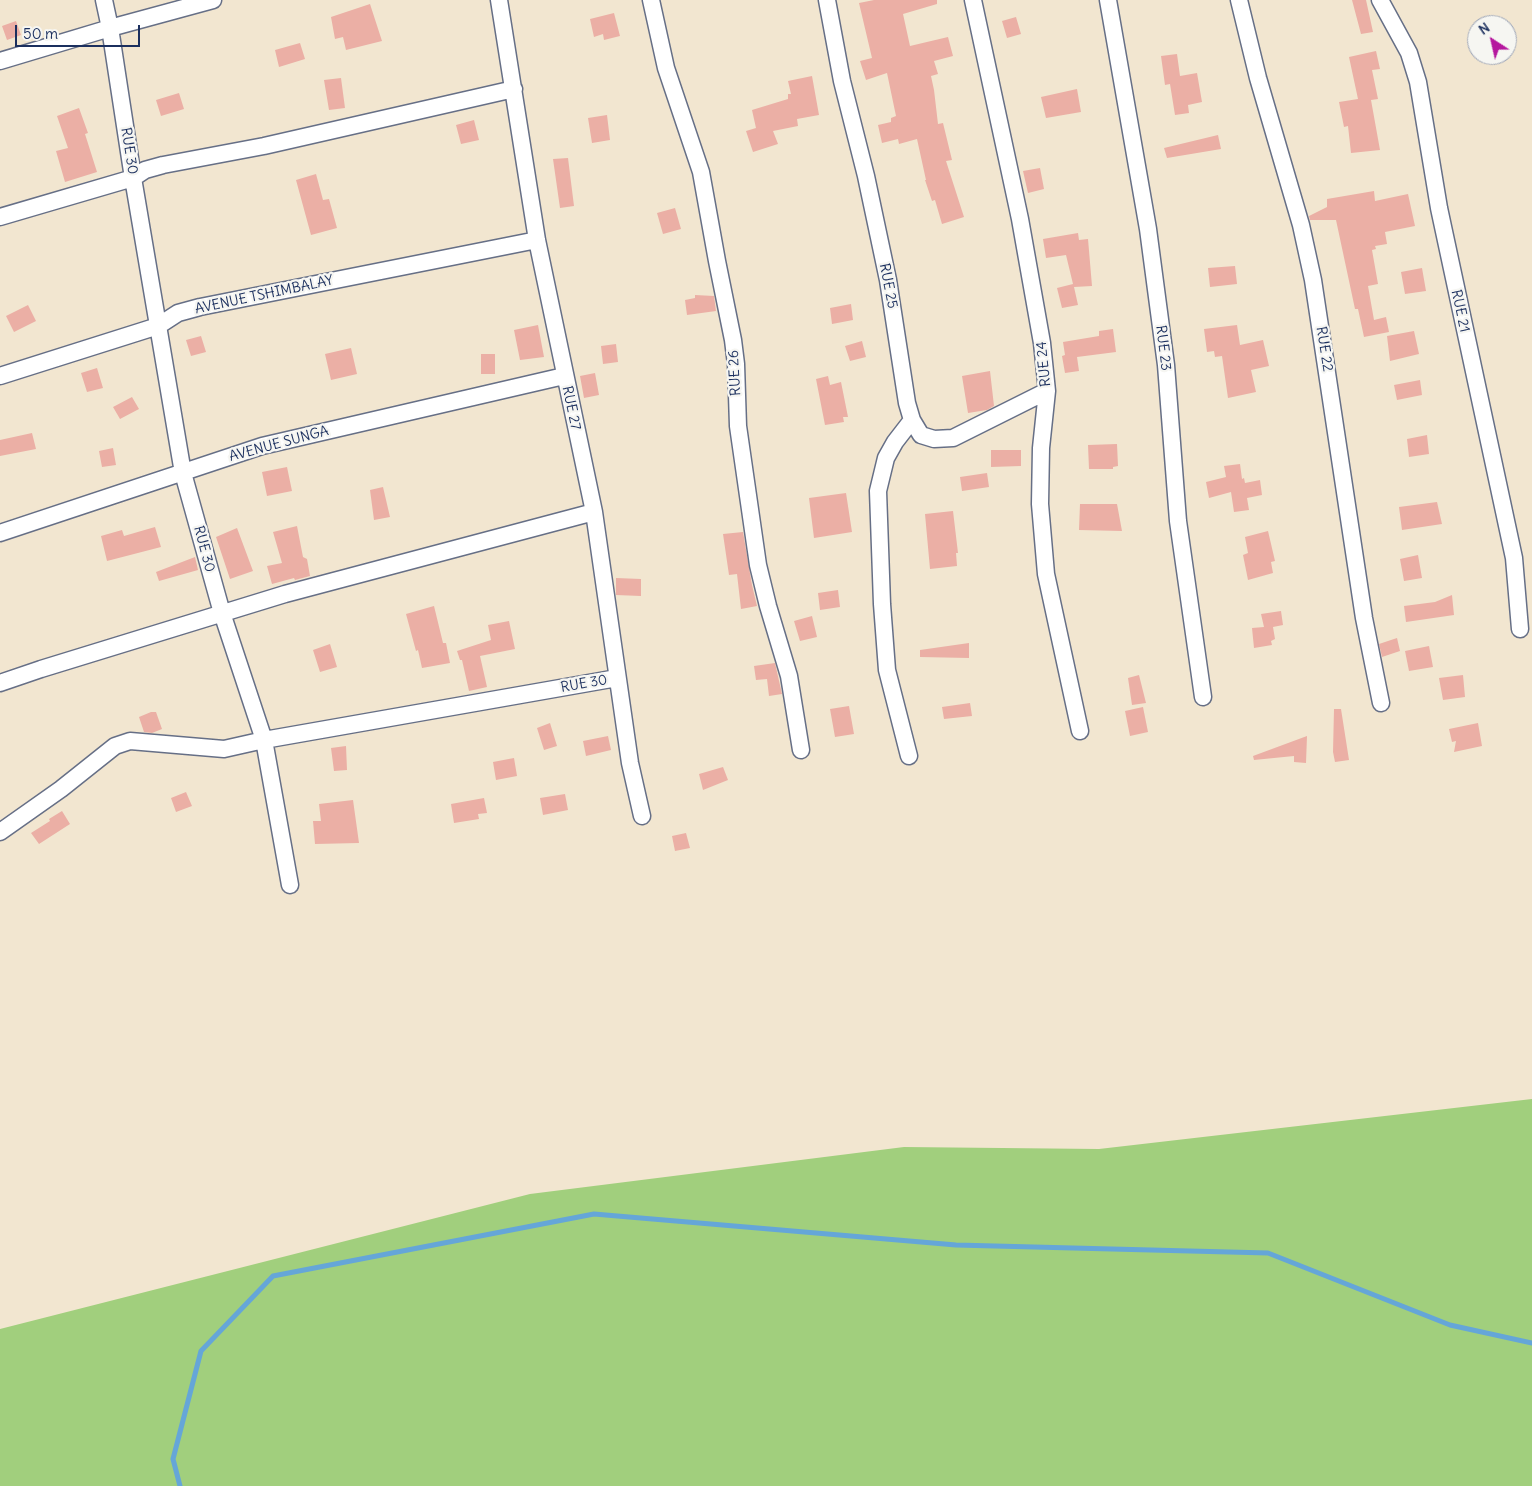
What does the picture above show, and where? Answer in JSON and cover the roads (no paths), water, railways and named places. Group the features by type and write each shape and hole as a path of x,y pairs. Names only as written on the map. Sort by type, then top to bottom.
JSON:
{"street":[{"name":"RUE 30","path":"104,0 110,28 132,178 183,473 222,614 264,740 616,678"},
{"path":"0,61 213,0"},
{"name":"RUE 27","path":"499,0 537,240 594,512 616,678 630,763 642,816"},
{"name":"RUE 26","path":"651,0 666,68 701,172 733,340 736,364 738,426 758,565 768,606 790,676 801,750"},
{"name":"RUE 25","path":"827,0 842,81 866,176 888,280 907,402 912,420 921,435 934,439 953,438 1047,391"},
{"name":"RUE 24","path":"973,0 1032,284 1047,391 1040,504 1046,574 1080,731"},
{"name":"RUE 23","path":"1108,0 1148,229 1166,365 1178,521 1203,697"},
{"name":"RUE 22","path":"1239,0 1258,78 1301,225 1313,280 1364,618 1381,703"},
{"name":"RUE 21","path":"1380,0 1409,53 1418,82 1438,208 1514,558 1520,629"},
{"path":"0,217 132,178 145,170 163,165 264,146 514,88"},
{"name":"AVENUE TSHIMBALAY","path":"0,376 158,326 178,313 200,307 537,240"},
{"name":"AVENUE SUNGA","path":"0,533 262,446 564,376"},
{"path":"909,756 888,670 882,604 878,491 886,458 895,442 912,420"},
{"path":"0,683 285,594 594,512"},
{"path":"0,832 115,746 130,741 224,749 264,740 290,885"}],"waterway":[{"path":"180,1486 173,1459 201,1351 273,1276 594,1214 956,1245 1268,1253 1450,1325 1532,1343"}]}
